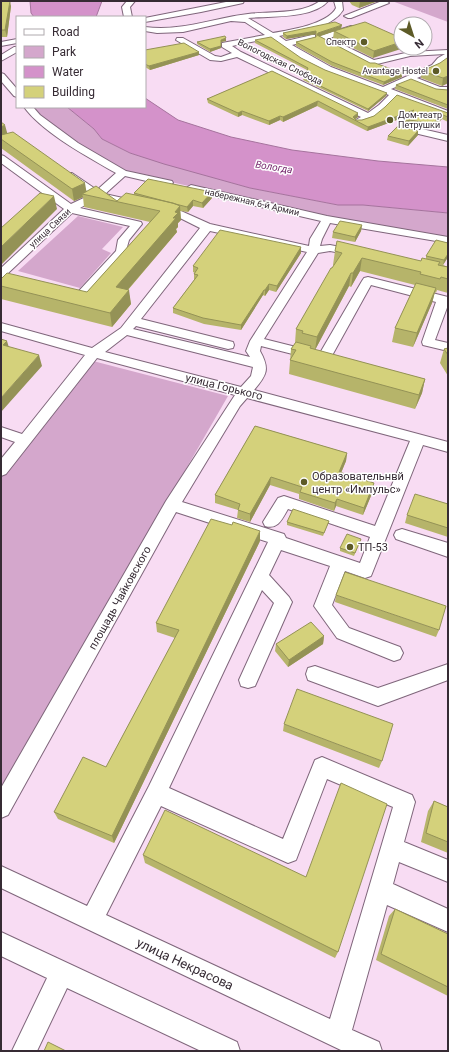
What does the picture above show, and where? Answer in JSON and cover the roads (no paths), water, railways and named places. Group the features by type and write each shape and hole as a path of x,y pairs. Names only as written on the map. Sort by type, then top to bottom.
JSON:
{"street":[{"path":"128,16 126,7 131,1"},
{"path":"149,30 178,29 229,19 292,12 313,7 324,1"},
{"path":"271,35 330,19 339,12 340,8 338,1"},
{"path":"146,20 236,2"},
{"path":"348,16 385,4"},
{"path":"339,12 360,24 322,38 373,63 402,56"},
{"path":"229,19 246,20 298,53 328,69 448,114"},
{"path":"318,23 338,32"},
{"name":"Вологодская Слобода","path":"271,35 225,45 238,54 369,117"},
{"path":"285,44 312,37"},
{"path":"180,40 213,58 220,59 238,54"},
{"path":"1,44 16,41"},
{"path":"298,53 312,49"},
{"path":"1,59 16,50"},
{"path":"433,52 448,53"},
{"path":"382,90 435,67 448,53"},
{"path":"410,78 439,90 448,90"},
{"path":"3,82 16,93"},
{"path":"359,121 369,117 385,106 394,94"},
{"name":"набережная 6-й Армии","path":"29,108 37,117 75,145 123,173 327,219 448,240"},
{"path":"409,129 448,138"},
{"path":"1,158 70,209 137,224 124,240 121,252 80,297 58,292"},
{"path":"60,169 97,195 177,213 207,227 314,250 330,248 367,256"},
{"name":"улица Связи","path":"3,274 70,209 97,195 123,173"},
{"path":"254,346 314,250 316,239 327,219"},
{"path":"1,470 93,354 124,331 133,321 207,227"},
{"path":"133,321 254,346 329,359 368,281 445,300 428,342 448,346"},
{"name":"улица Горького","path":"1,327 93,354 245,392 448,447"},
{"path":"124,331 260,364"},
{"path":"254,346 260,364"},
{"name":"площадь Чайковского","path":"1,808 172,505 235,403 258,377 260,364"},
{"path":"1,432 26,440"},
{"path":"172,505 278,539 277,542 365,571 418,439"},
{"path":"271,522 284,502 380,534"},
{"path":"402,536 448,550"},
{"path":"92,920 156,793 277,542"},
{"path":"340,563 323,606 343,633 394,653"},
{"path":"248,680 283,602 260,576"},
{"path":"315,674 378,697 448,672"},
{"path":"156,793 288,852 322,767 405,802 349,993 338,1036"},
{"path":"392,848 448,871"},
{"name":"улица Некрасова","path":"1,877 370,1051"},
{"path":"380,890 448,921"},
{"path":"1,944 228,1051"},
{"path":"24,1051 62,973"}],"water":[{"path":"30,1 102,1 96,16 33,16 31,13"},
{"name":"Вологда","path":"146,99 178,120 231,137 292,150 378,161 448,167 448,213 363,205 338,205 250,188 130,153 102,139 94,129 68,108 146,108"}],"place":[{"name":"Спектр","path":"364,42"},
{"name":"Avantage Hostel","path":"436,71"},
{"name":"Дом-театр Петрушки","path":"390,120"},
{"name":"Образовательнвй центр «Импульс»","path":"304,482"},
{"name":"ТП-53","path":"350,547"}]}
